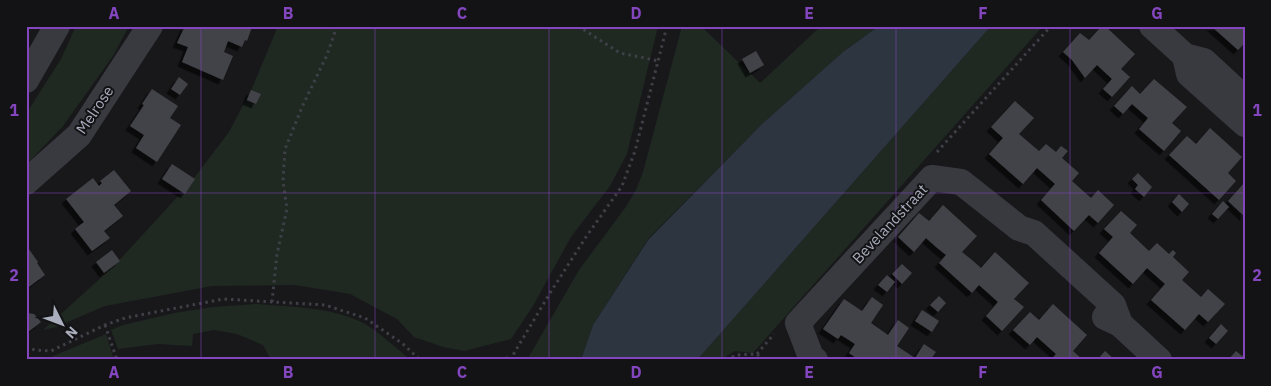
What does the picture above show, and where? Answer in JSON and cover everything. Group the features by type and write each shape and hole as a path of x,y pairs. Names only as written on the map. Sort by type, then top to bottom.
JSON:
{"street":[{"path":"26,80 57,26"},
{"name":"Melrose","path":"26,182 79,135 150,26"},
{"path":"1152,26 1185,56 1204,61 1245,98"},
{"path":"1185,56 1189,74 1245,124"},
{"name":"Bevelandstraat","path":"815,360 798,324 932,178 960,182 1019,228 1034,233 1113,305 1120,324 1159,360"}],"path":[{"path":"272,302 277,254 287,209 283,181 285,149 303,105 327,55 337,26"},
{"path":"578,26 620,53 659,61"},
{"path":"499,360 511,358 586,237 622,186 636,151 667,26"},
{"path":"26,347 35,350 51,351 105,325 125,318 223,299 325,304 365,318 403,344 420,360"},
{"path":"105,325 117,360"},
{"path":"726,360 736,355 757,354 763,360"}],"shaded area":[{"path":"76,26 129,26 113,56 63,126 26,165 26,114 61,59"},
{"path":"278,26 658,26 627,154 610,186 571,237 533,306 511,339 464,351 443,347 414,337 397,319 350,294 295,285 212,286 105,306 56,327 43,330 114,266 191,182 229,132 253,86"},
{"path":"682,26 701,26 760,83 821,26 879,26 843,52 762,124 648,239 593,325 581,360 527,360 579,270 636,190 643,172"},
{"path":"879,26 991,26 697,360 581,360 593,325 648,240 762,124 843,52"},
{"path":"991,26 1043,26 753,353 735,351 720,360 697,360"},
{"path":"256,304 300,307 345,315 370,327 409,360 273,360 263,345 237,334 214,330 193,334 192,346 158,344 118,349 111,330 123,325 174,313 213,307"},
{"path":"106,334 114,360 51,357 58,354"}],"building":[{"path":"185,26 252,27 247,41 245,40 242,47 228,41 224,52 233,56 223,80 182,62 188,47 177,43"},
{"path":"1102,26 1105,26 1135,54 1121,69 1130,77 1112,97 1103,89 1112,79 1097,65 1085,78 1072,60 1063,52 1080,33 1089,40"},
{"path":"1211,26 1245,26 1245,43 1238,50"},
{"path":"756,51 764,65 750,73 742,59"},
{"path":"179,77 188,84 180,95 171,89"},
{"path":"1154,79 1187,107 1172,123 1181,131 1164,151 1139,129 1148,118 1132,104 1123,114 1114,106 1132,86 1140,94"},
{"path":"152,89 178,106 170,118 181,125 157,162 136,148 144,135 130,126"},
{"path":"251,90 261,94 256,104 247,100"},
{"path":"1015,101 1034,118 1019,134 1039,151 1046,144 1056,152 1061,146 1068,151 1062,158 1079,173 1072,181 1091,198 1098,190 1114,205 1098,223 1089,215 1074,231 1041,200 1055,184 1037,168 1023,184 989,154 1003,138 991,127"},
{"path":"1210,128 1242,157 1228,173 1236,181 1219,200 1169,155 1187,136 1196,144"},
{"path":"172,164 195,179 185,194 162,179"},
{"path":"114,170 131,191 114,205 123,216 104,231 110,238 92,251 75,229 84,222 66,199 93,178 99,186 102,183 100,181"},
{"path":"1138,173 1152,187 1144,197 1135,189 1138,185 1132,179"},
{"path":"1245,182 1245,217 1228,201"},
{"path":"1179,194 1189,204 1182,212 1172,202"},
{"path":"1223,201 1229,207 1218,219 1212,214"},
{"path":"943,205 977,236 962,252 981,268 995,252 1029,283 1014,299 1024,307 1002,331 986,316 998,302 979,285 972,293 939,263 946,255 926,238 914,252 898,237 919,213 929,221"},
{"path":"1121,211 1137,225 1130,233 1149,251 1157,243 1169,254 1173,250 1176,253 1173,257 1189,272 1182,280 1201,297 1208,289 1225,304 1208,322 1199,314 1185,330 1151,300 1165,284 1147,268 1133,284 1099,253 1113,237 1104,229"},
{"path":"26,245 45,275 26,289"},
{"path":"112,250 120,261 104,273 96,262"},
{"path":"902,264 912,273 902,284 892,274"},
{"path":"887,275 895,282 887,292 878,285"},
{"path":"939,296 946,303 938,312 930,305"},
{"path":"872,297 883,305 871,323 888,335 898,320 909,328 897,346 915,358 924,344 936,352 930,360 869,360 867,358 866,360 859,360 849,353 855,344 841,335 838,339 823,329 844,299 862,311"},
{"path":"1053,304 1087,335 1073,351 1083,360 1051,360 1056,354 1037,337 1030,345 1013,330 1030,312 1039,320"},
{"path":"922,310 939,321 932,332 915,321"},
{"path":"26,314 34,314 41,322 28,332 26,330"},
{"path":"1221,324 1228,331 1216,344 1209,338"},
{"path":"1105,351 1115,360 1097,360"},
{"path":"1236,351 1242,356 1245,352 1245,360 1228,360"}]}
